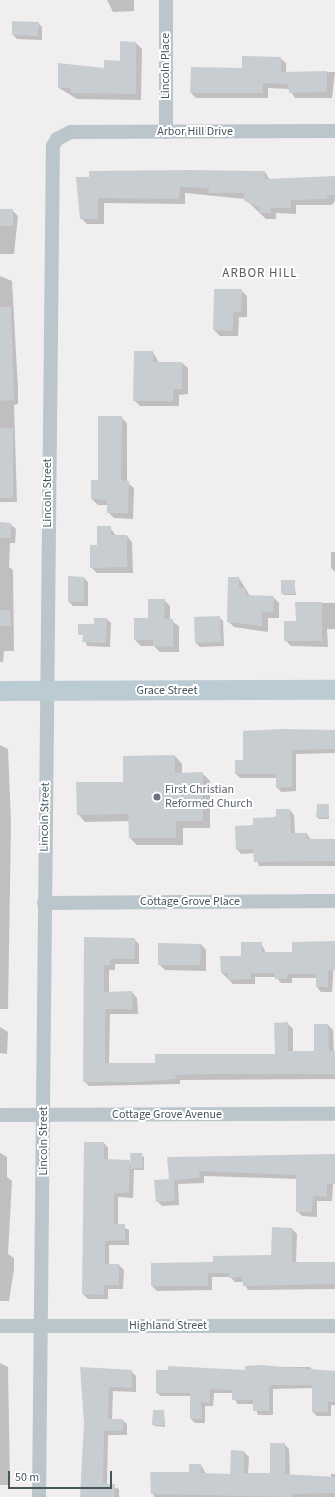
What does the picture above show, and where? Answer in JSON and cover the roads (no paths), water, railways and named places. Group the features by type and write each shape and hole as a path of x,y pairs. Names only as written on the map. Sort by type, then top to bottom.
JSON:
{"street":[{"name":"Lincoln Place","path":"166,0 166,132"},
{"name":"Arbor Hill Drive","path":"57,139 71,132 335,131"},
{"name":"Lincoln Street","path":"39,1497 44,1115 44,903 50,157 57,139"},
{"name":"Grace Street","path":"0,691 335,690"},
{"name":"Cottage Grove Place","path":"44,903 335,901"},
{"name":"Cottage Grove Avenue","path":"0,1115 335,1114"},
{"name":"Highland Street","path":"0,1326 335,1326"}],"place":[{"name":"First Christian Reformed Church","path":"157,797"}],"district":[{"name":"ARBOR HILL","path":"260,273"}]}
